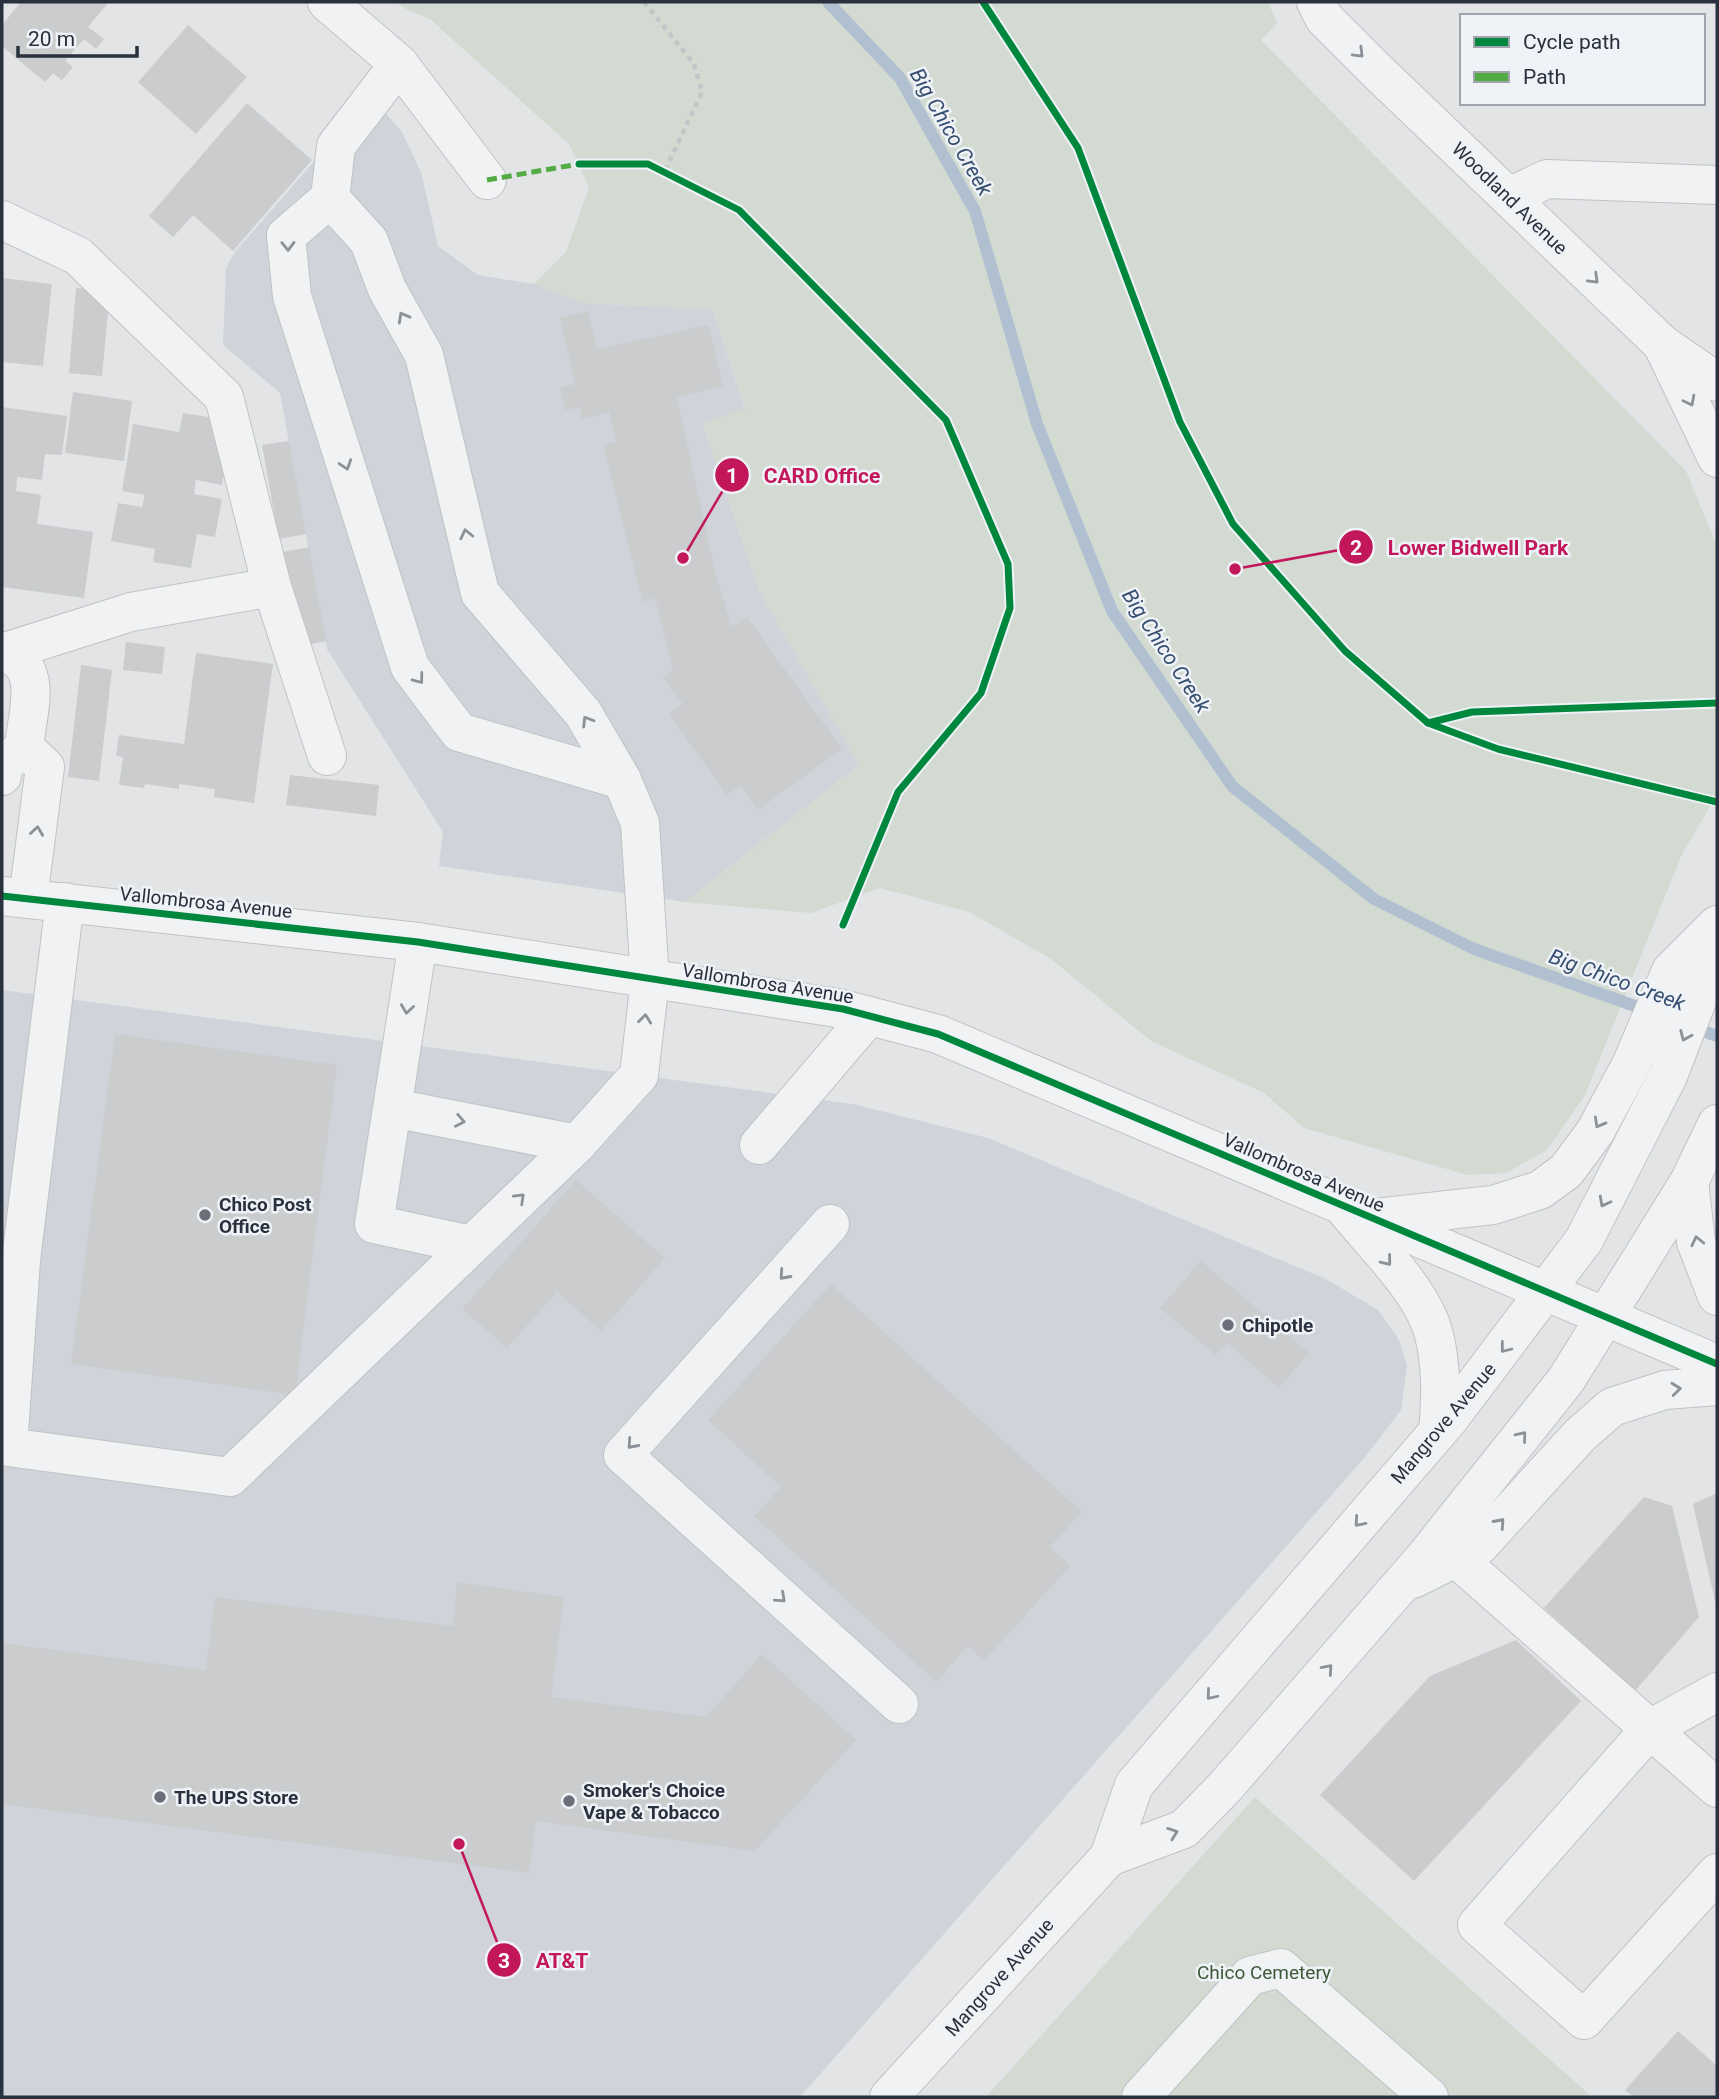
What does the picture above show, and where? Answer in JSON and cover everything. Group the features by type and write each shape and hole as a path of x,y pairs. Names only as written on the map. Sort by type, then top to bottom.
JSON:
{"street":[{"path":"327,2 399,64 487,180"},
{"name":"Woodland Avenue","path":"1316,2 1324,18 1662,344 1717,382"},
{"path":"399,64 336,146 330,198 286,236 292,296 410,667 459,732 622,780"},
{"path":"1509,197 1547,179 1717,185"},
{"path":"65,902 20,1260 8,1447 230,1477 577,1144 639,1075 650,980 640,822 622,780 583,713 480,593 424,355 387,289 369,240 330,198"},
{"path":"2,220 78,256 224,397 272,587 327,756"},
{"path":"1662,344 1717,458"},
{"path":"3,652 131,612 272,587"},
{"path":"3,652 23,662 31,679 13,751 45,767 15,897"},
{"name":"Vallombrosa Avenue","path":"15,897 418,942 869,1016 938,1034 1717,1364"},
{"path":"1358,1213 1493,1205 1540,1190 1566,1171 1595,1132 1632,1063 1671,971 1717,925"},
{"path":"418,942 374,1224 471,1245"},
{"name":"Mangrove Avenue","path":"889,2097 1109,1857 1135,1784 1437,1432 1584,1240 1668,1076 1717,949"},
{"path":"759,1145 869,1016"},
{"path":"393,1108 577,1144"},
{"name":"Mangrove Avenue","path":"1109,1857 1184,1829 1402,1584 1566,1380 1607,1318 1689,1182 1717,1124"},
{"path":"1689,1182 1696,1242 1717,1296"},
{"path":"1358,1213 1417,1298 1433,1330 1441,1389 1437,1432"},
{"path":"830,1224 623,1455 899,1704"},
{"path":"1402,1584 1479,1546 1580,1435 1612,1407 1665,1390 1717,1386"},
{"path":"1456,1559 1717,1788"},
{"path":"1717,1692 1650,1729 1478,1925 1584,2020 1717,1873"},
{"path":"1141,2097 1250,1976 1281,1968 1429,2097"}],"path":[{"path":"644,2 694,64 702,92 664,173"},
{"path":"656,169 677,179"}],"shaded area":[{"path":"371,96 402,132 421,172 438,246 478,275 534,284 583,303 712,309 745,409 702,423 760,592 859,765 685,902 439,866 443,832 327,649 280,393 223,345 226,268 235,252"},
{"path":"2,990 853,1104 988,1138 1326,1279 1378,1310 1399,1340 1407,1366 1401,1410 1366,1456 800,2097 2,2097"}],"green space":[{"path":"396,2 1268,2 1277,23 1261,40 1686,471 1717,546 1717,795 1682,854 1585,1095 1547,1150 1506,1173 1468,1175 1304,1128 1264,1093 1151,1041 1051,959 969,912 880,888 811,913 685,902 859,765 760,592 702,423 745,408 712,309 583,303 534,284 566,252 589,187 569,144 430,19"},
{"name":"Chico Cemetery","path":"1255,1797 1592,2097 986,2097"}],"building":[{"path":"21,2 109,2 88,27 104,39 96,49 84,39 65,61 73,67 62,80 53,73 45,82 2,46 2,25"},
{"path":"188,25 247,77 196,134 138,82"},
{"path":"247,103 312,160 233,251 193,215 173,237 149,216"},
{"path":"2,278 52,284 43,366 2,362"},
{"path":"76,288 110,291 102,376 69,373"},
{"path":"588,311 597,349 709,325 723,386 677,397 717,580 732,627 747,617 842,749 758,810 741,785 727,795 669,714 683,704 663,677 673,670 655,598 643,602 603,445 616,442 609,412 582,419 580,407 565,410 560,388 575,384 560,318"},
{"path":"73,392 132,401 124,461 65,453"},
{"path":"2,407 67,416 62,455 45,454 42,480 17,477 16,491 41,495 37,524 93,532 84,598 2,587"},
{"path":"183,413 221,419 229,445 222,485 196,480 194,494 222,499 215,537 197,534 191,568 153,562 155,549 111,541 118,503 142,507 145,495 122,491 133,424 179,432"},
{"path":"289,441 306,534 279,539 262,445"},
{"path":"309,547 326,641 300,646 283,552"},
{"path":"126,642 165,647 162,674 123,670"},
{"path":"196,653 273,664 254,803 214,797 215,789 179,784 179,789 145,784 144,788 119,785 123,757 116,756 119,735 184,744"},
{"path":"81,665 112,670 99,781 68,777"},
{"path":"290,775 379,785 376,816 286,805"},
{"name":"Chico Post Office","path":"115,1034 337,1065 295,1395 71,1364"},
{"path":"576,1180 665,1258 601,1331 557,1292 507,1348 462,1309"},
{"name":"Chipotle","path":"1201,1261 1309,1353 1279,1388 1227,1343 1216,1355 1160,1308"},
{"path":"831,1284 1082,1512 1050,1547 1070,1566 984,1661 968,1646 936,1682 754,1516 781,1487 708,1420"},
{"path":"1717,1493 1717,1610 1693,1504"},
{"path":"1644,1497 1672,1506 1699,1617 1635,1691 1544,1608"},
{"path":"457,1582 564,1597 551,1697 706,1717 762,1654 856,1740 755,1851 536,1821 529,1873 2,1804 2,1643 206,1670 215,1597 453,1626"},
{"path":"1516,1640 1581,1701 1414,1881 1320,1795 1430,1676"},
{"path":"1678,2031 1717,2066 1717,2097 1634,2097 1625,2090"}],"waterway":[{"name":"Big Chico Creek","path":"828,2 900,78 975,211 1037,424 1112,611 1232,786 1374,899 1474,949 1649,1011"},
{"name":"Big Chico Creek","path":"1692,1027 1717,1036"}],"marked path":[{"path":"487,180 579,164"}],"cycle path":[{"path":"983,2 1078,148 1180,422 1233,524 1345,651 1428,723 1498,749 1717,802"},
{"path":"579,164 648,164 739,210 946,420 1008,564 1010,608 981,693 898,792 843,925"},
{"path":"1428,723 1472,712 1717,703"},
{"path":"2,896 418,942 843,1009 938,1034 1717,1364"}],"place":[{"name":"CARD Office","path":"683,558"},
{"name":"Lower Bidwell Park","path":"1235,569"},
{"name":"Chico Post Office","path":"205,1215"},
{"name":"Chipotle","path":"1228,1325"},
{"name":"The UPS Store","path":"160,1797"},
{"name":"Smoker's Choice Vape & Tobacco","path":"569,1801"},
{"name":"AT&T","path":"459,1844"}]}
